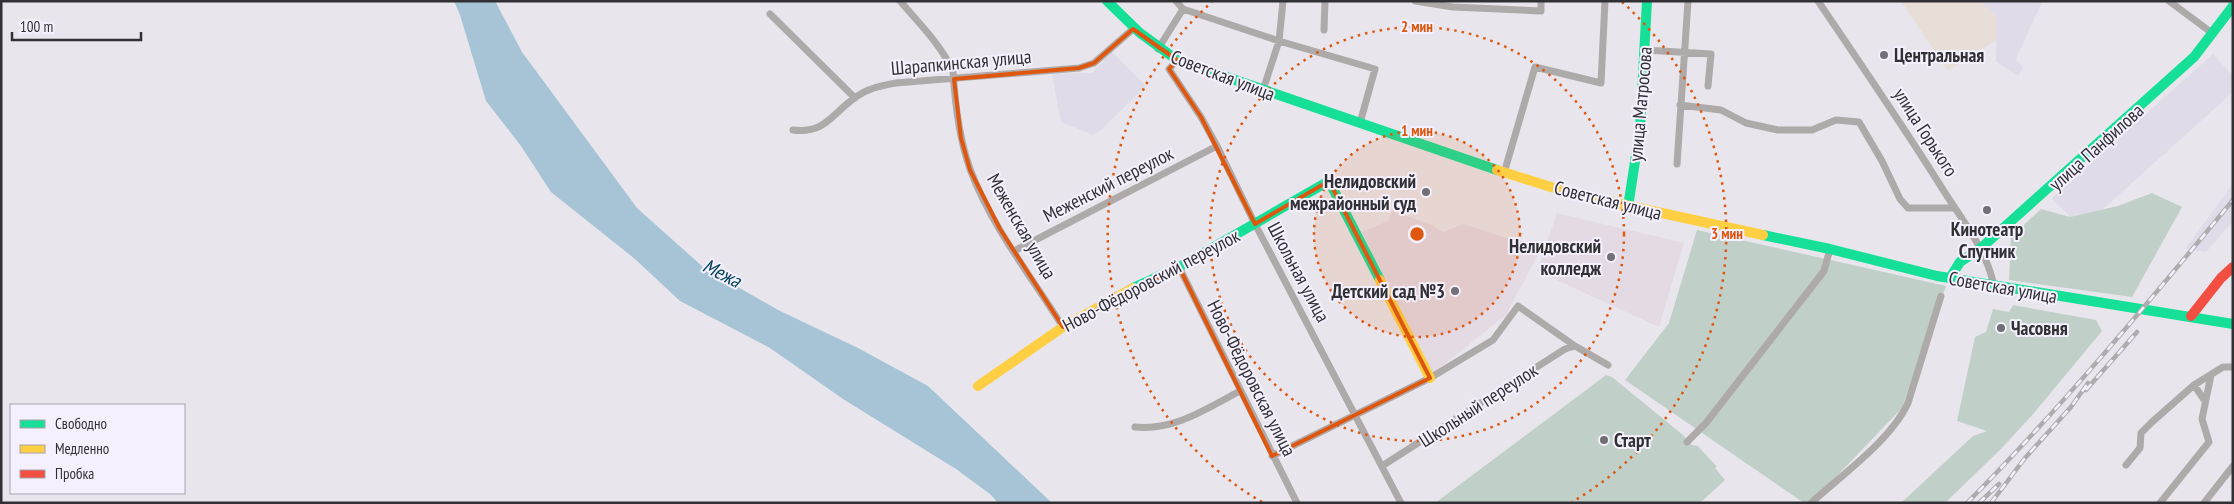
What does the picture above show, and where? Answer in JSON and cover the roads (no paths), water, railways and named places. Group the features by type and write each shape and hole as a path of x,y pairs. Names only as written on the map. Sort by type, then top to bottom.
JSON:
{"main road":[{"name":"Советская улица","path":"1107,1 1133,29 1158,49 1177,60 1504,173 1570,192 1628,207 1830,249 1994,287 2233,324"},
{"name":"улица Матросова","path":"1628,207 1640,128 1647,1"},
{"name":"улица Панфилова","path":"1950,278 1960,262 1981,248 2187,64 2233,6"},
{"name":"Ново-Фёдоровский переулок","path":"978,386 1063,327 1127,290 1179,267 1329,181 1430,378"},
{"path":"2191,316 2221,278 2233,267"}],"street":[{"name":"Меженская улица","path":"900,1 935,42 950,64 954,78 961,138 970,170 1000,229 1063,327"},
{"path":"1176,1 1183,9 1279,41 1375,69 1360,123"},
{"path":"1263,90 1279,41 1283,1"},
{"path":"1324,30 1325,1"},
{"path":"1415,1 1453,7 1541,11 1541,1"},
{"path":"1504,173 1535,67 1601,83 1605,1"},
{"path":"1678,164 1680,105 1688,1"},
{"name":"улица Горького","path":"1818,1 1915,144 1981,248 1991,271 1994,287"},
{"path":"2169,1 2212,33"},
{"path":"1158,49 1183,9"},
{"path":"770,14 855,98"},
{"name":"Шарапкинская улица","path":"793,130 807,132 825,125 855,98 874,87 896,83 1079,68 1094,63 1133,29"},
{"path":"1645,50 1711,54 1708,86"},
{"name":"Школьная улица","path":"1177,60 1169,69 1202,116 1255,224 1401,503"},
{"path":"1680,105 1721,110 1746,123 1778,130 1812,130 1836,120 1859,122 1882,161 1900,199 1908,208 1955,208"},
{"name":"Меженский переулок","path":"1014,251 1217,146"},
{"path":"1687,442 1706,423 1824,271 1830,249"},
{"name":"Ново-Фёдоровская улица","path":"1179,267 1297,503"},
{"path":"1811,503 1901,419 1908,403 1941,296"},
{"path":"1272,456 1430,378 1493,340 1518,306 1575,346 1608,365"},
{"name":"Школьный переулок","path":"1382,466 1565,349 1575,346"},
{"path":"2126,465 2140,448 2141,434 2194,385 2223,367 2233,367"},
{"path":"2160,503 2209,442 2202,419 2210,375"},
{"path":"2194,385 2205,401"},
{"path":"1135,427 1149,429 1179,423 1240,391"},
{"path":"2204,503 2233,466"}],"water":[{"path":"454,1 495,1 522,52 637,208 703,267 778,310 858,348 928,386 1052,503 998,503 990,494 956,469 843,399 770,348 680,301 635,259 551,192 521,146 486,101"}],"railway":[{"path":"1967,503 2037,430 2233,200"},
{"path":"2086,390 2137,332"},
{"path":"1991,503 2025,458 2071,407 2088,383"},
{"path":"1979,503 1999,484"}],"place":[{"name":"Центральная","path":"1884,55"},
{"name":"Нелидовский межрайонный суд","path":"1426,192"},
{"name":"Кинотеатр Спутник","path":"1987,210"},
{"name":"Нелидовский колледж","path":"1611,257"},
{"name":"Детский сад №3","path":"1455,291"},
{"name":"Часовня","path":"2001,328"},
{"name":"Старт","path":"1604,440"}],"water label":[{"name":"Межа","path":"722,273"}]}
